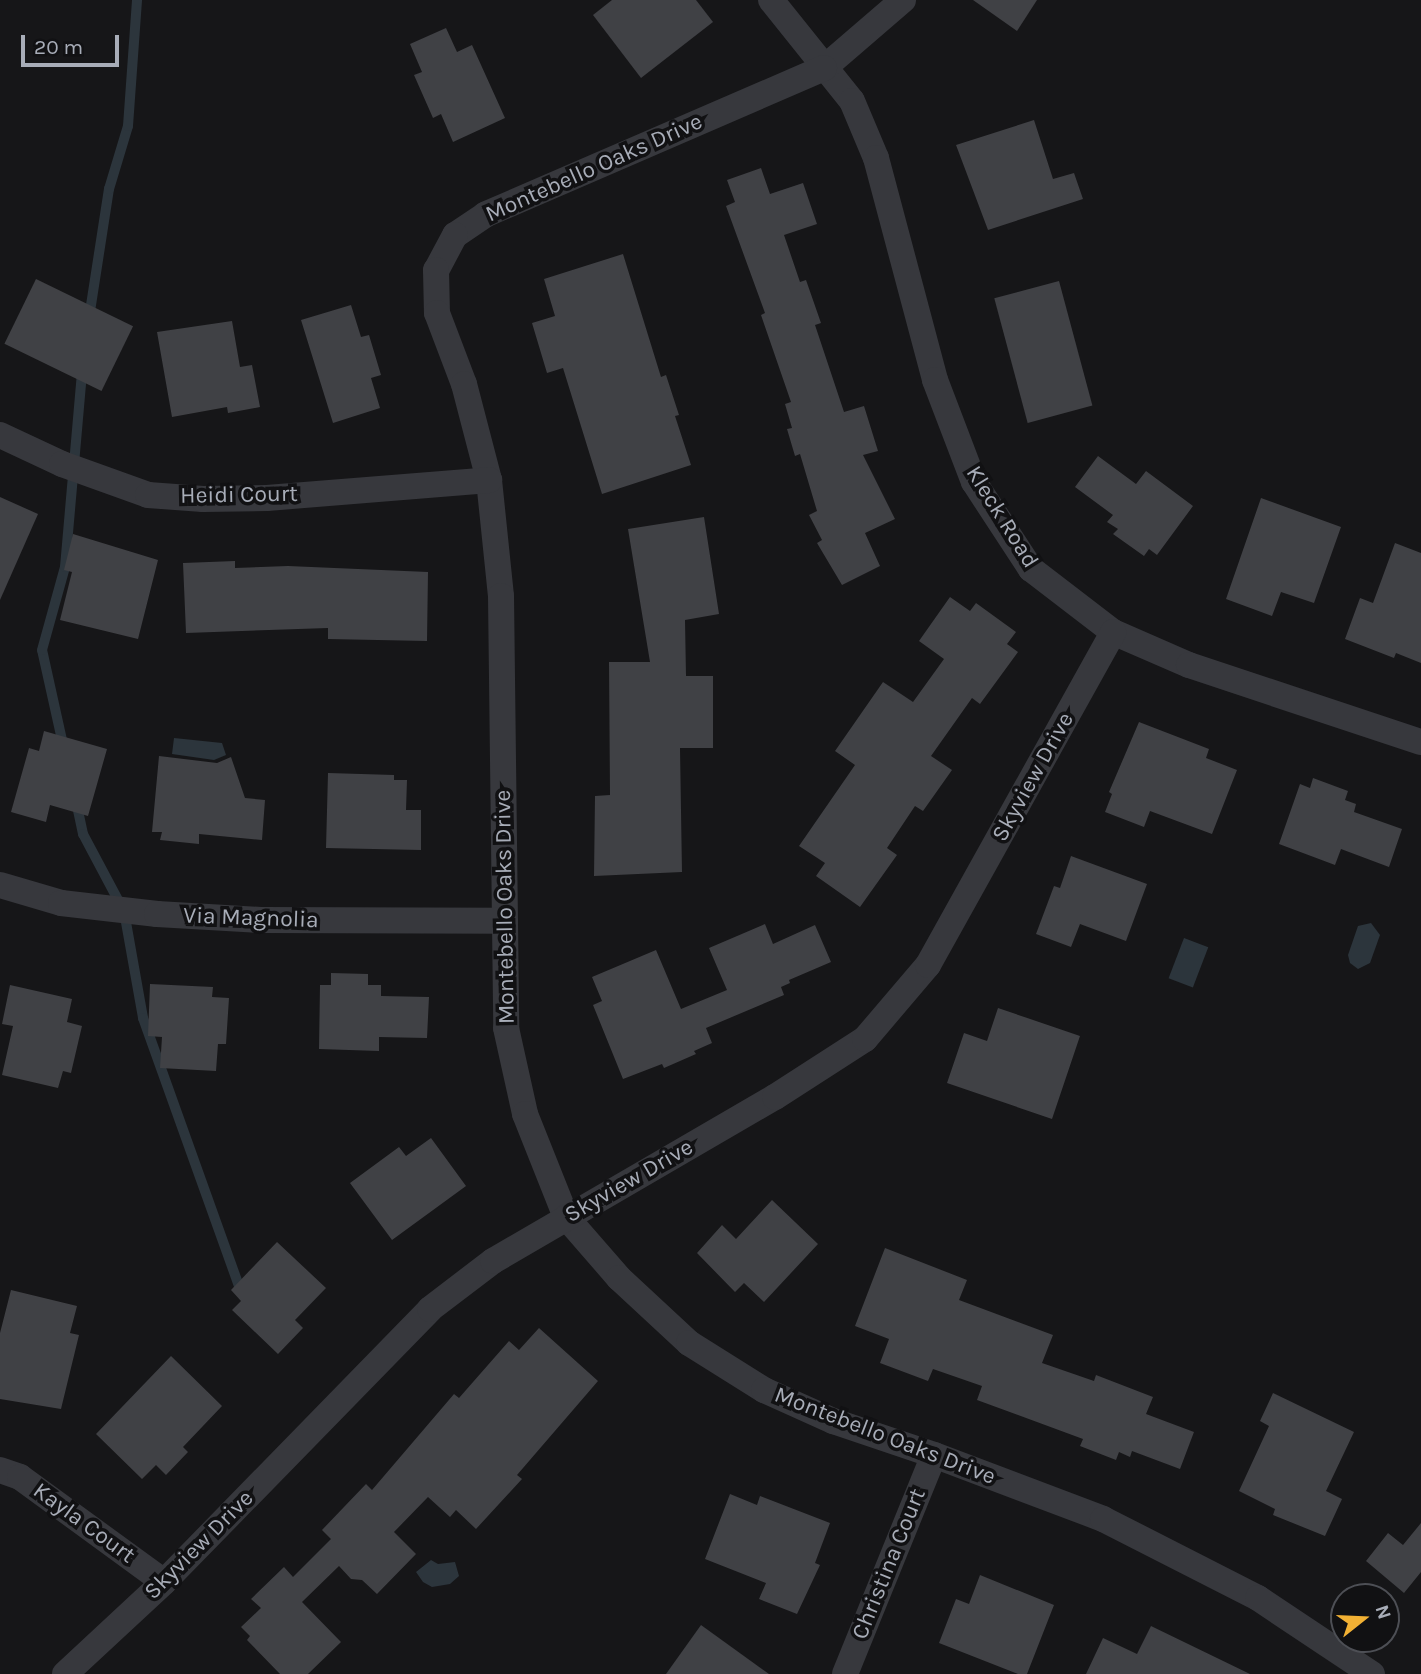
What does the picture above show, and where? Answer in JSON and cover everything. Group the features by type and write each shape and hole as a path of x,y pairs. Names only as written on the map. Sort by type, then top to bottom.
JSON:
{"street":[{"name":"Kleck Road","path":"771,0 852,101 876,158 934,380 974,482 1031,569 1113,632 1189,665 1421,741"},
{"name":"Montebello Oaks Drive","path":"903,0 824,68 485,215 455,235 436,270 437,313 464,384 489,480 501,596 506,1028 525,1114 566,1217 619,1278 689,1343 776,1395 833,1421 934,1455 1104,1519 1258,1598 1372,1674"},
{"name":"Heidi Court","path":"0,435 62,464 148,495 203,499 267,498 489,480"},
{"name":"Skyview Drive","path":"65,1674 164,1582 430,1309 493,1261 775,1097 864,1038 929,965 1113,632"},
{"name":"Via Magnolia","path":"0,885 61,904 157,914 261,920 505,921"},
{"name":"Christina Court","path":"845,1674 934,1455"},
{"name":"Kayla Court","path":"0,1470 20,1477 164,1582"}],"shaded area":[{"path":"174,738 222,743 226,755 214,760 172,754"},
{"path":"1371,923 1380,935 1370,963 1358,969 1350,963 1348,955 1358,926"},
{"path":"1184,938 1208,947 1193,987 1169,978"},
{"path":"431,1560 438,1564 455,1562 459,1576 450,1584 432,1587 423,1582 416,1572"}],"building":[{"path":"612,0 696,0 713,22 641,78 593,15"},
{"path":"973,0 1037,0 1017,31"},
{"path":"446,28 457,52 472,45 505,118 453,142 441,114 433,118 414,75 422,72 410,44"},
{"path":"1034,120 1053,179 1074,173 1083,199 988,230 956,145"},
{"path":"761,168 770,194 803,183 817,224 784,235 800,282 806,280 821,323 815,325 844,412 864,406 878,451 863,455 895,519 865,533 880,566 842,585 817,543 822,540 809,515 817,511 800,454 795,456 787,429 792,428 785,404 791,402 761,315 765,313 726,206 735,202 727,180"},
{"path":"623,254 661,377 666,375 679,415 675,416 691,465 602,494 563,368 547,373 532,323 555,316 544,279"},
{"path":"36,279 133,326 102,391 4,344"},
{"path":"1059,281 1092,406 1028,423 994,298"},
{"path":"351,305 361,337 369,335 381,375 371,378 380,408 333,423 301,320"},
{"path":"232,321 240,367 252,365 260,407 228,413 227,407 172,417 157,332"},
{"path":"1098,456 1136,484 1146,471 1193,506 1157,555 1149,549 1144,556 1113,534 1118,529 1107,522 1113,515 1075,487"},
{"path":"0,497 38,514 0,600"},
{"path":"1261,498 1341,527 1314,603 1281,592 1272,616 1226,599"},
{"path":"704,517 719,614 685,620 686,676 713,676 713,748 680,748 682,872 594,876 595,796 610,795 609,662 650,662 628,529"},
{"path":"73,534 158,560 138,639 60,620 72,572 64,570"},
{"path":"1395,543 1421,553 1421,663 1396,653 1394,658 1345,639 1360,598 1373,603"},
{"path":"235,561 235,568 288,566 428,572 427,641 328,639 328,628 186,633 183,563"},
{"path":"950,597 970,611 976,603 1016,632 1007,644 1018,652 980,704 972,698 931,756 952,770 923,811 915,806 887,848 897,855 860,907 816,876 825,863 799,846 855,765 835,751 883,682 913,702 944,659 919,641"},
{"path":"1139,722 1209,749 1206,758 1237,770 1212,834 1150,811 1144,827 1105,812 1112,794 1109,792"},
{"path":"44,731 107,749 88,816 50,805 46,822 11,812 29,748 39,751"},
{"path":"159,756 217,763 231,757 245,798 265,800 262,840 199,834 199,844 160,840 162,832 152,832"},
{"path":"328,773 394,775 394,780 407,780 406,810 421,810 421,850 326,848"},
{"path":"1313,778 1348,791 1345,800 1356,804 1354,812 1402,829 1389,867 1341,849 1335,865 1279,844 1300,784 1310,788"},
{"path":"1071,856 1147,884 1126,941 1080,924 1071,947 1036,934 1054,886 1060,888"},
{"path":"765,924 773,944 815,925 831,962 789,980 790,983 781,987 784,995 706,1028 712,1043 694,1051 696,1054 664,1068 662,1064 623,1079 593,1005 602,1001 592,977 656,950 681,1009 727,990 709,948"},
{"path":"331,973 368,974 368,985 381,985 381,996 429,997 427,1038 379,1037 379,1051 319,1049 320,985 331,985"},
{"path":"150,984 213,987 212,997 229,998 226,1044 218,1044 216,1071 160,1068 162,1037 148,1036"},
{"path":"10,985 72,999 67,1022 82,1026 71,1073 63,1071 58,1088 2,1075 13,1026 2,1024"},
{"path":"998,1008 1080,1036 1052,1119 947,1083 964,1033 987,1041"},
{"path":"431,1138 466,1186 392,1240 350,1183 399,1147 406,1156"},
{"path":"772,1200 818,1244 764,1302 744,1283 735,1292 697,1253 722,1225 736,1239"},
{"path":"277,1242 326,1288 295,1320 303,1328 278,1354 232,1310 241,1301 231,1290"},
{"path":"885,1248 967,1280 959,1300 1053,1335 1042,1363 1094,1381 1096,1375 1153,1397 1146,1414 1194,1432 1180,1469 1132,1451 1130,1457 1119,1452 1116,1460 1080,1446 1083,1439 977,1400 982,1386 933,1369 928,1381 880,1363 889,1339 855,1326"},
{"path":"11,1290 77,1306 70,1333 79,1335 61,1409 0,1399 0,1333"},
{"path":"539,1328 598,1381 517,1475 522,1479 476,1529 456,1510 450,1517 428,1497 394,1532 416,1554 377,1594 362,1580 351,1579 339,1566 302,1602 341,1642 308,1674 280,1674 247,1640 250,1636 241,1627 261,1608 251,1599 284,1567 293,1577 331,1539 322,1530 366,1484 372,1490 454,1394 459,1398 509,1341 519,1350"},
{"path":"171,1356 222,1406 183,1447 188,1452 166,1475 156,1465 142,1479 96,1434"},
{"path":"1273,1393 1354,1432 1326,1491 1342,1499 1325,1536 1273,1515 1275,1509 1239,1491 1269,1426 1260,1421"},
{"path":"730,1494 757,1505 760,1496 830,1523 815,1563 820,1565 797,1614 759,1599 766,1583 705,1559"},
{"path":"1421,1523 1421,1572 1404,1593 1400,1590 1400,1583 1392,1583 1366,1561 1388,1533 1403,1545"},
{"path":"980,1575 1054,1605 1027,1674 1018,1674 939,1643 956,1599 969,1604"},
{"path":"701,1625 769,1674 666,1674"},
{"path":"1151,1626 1250,1674 1086,1674 1103,1638 1137,1654"}],"waterway":[{"path":"89,318 109,189 128,126 137,0"},
{"path":"64,749 42,650 65,567 82,371"},
{"path":"76,801 83,834 124,911 143,1018 241,1292"}]}
